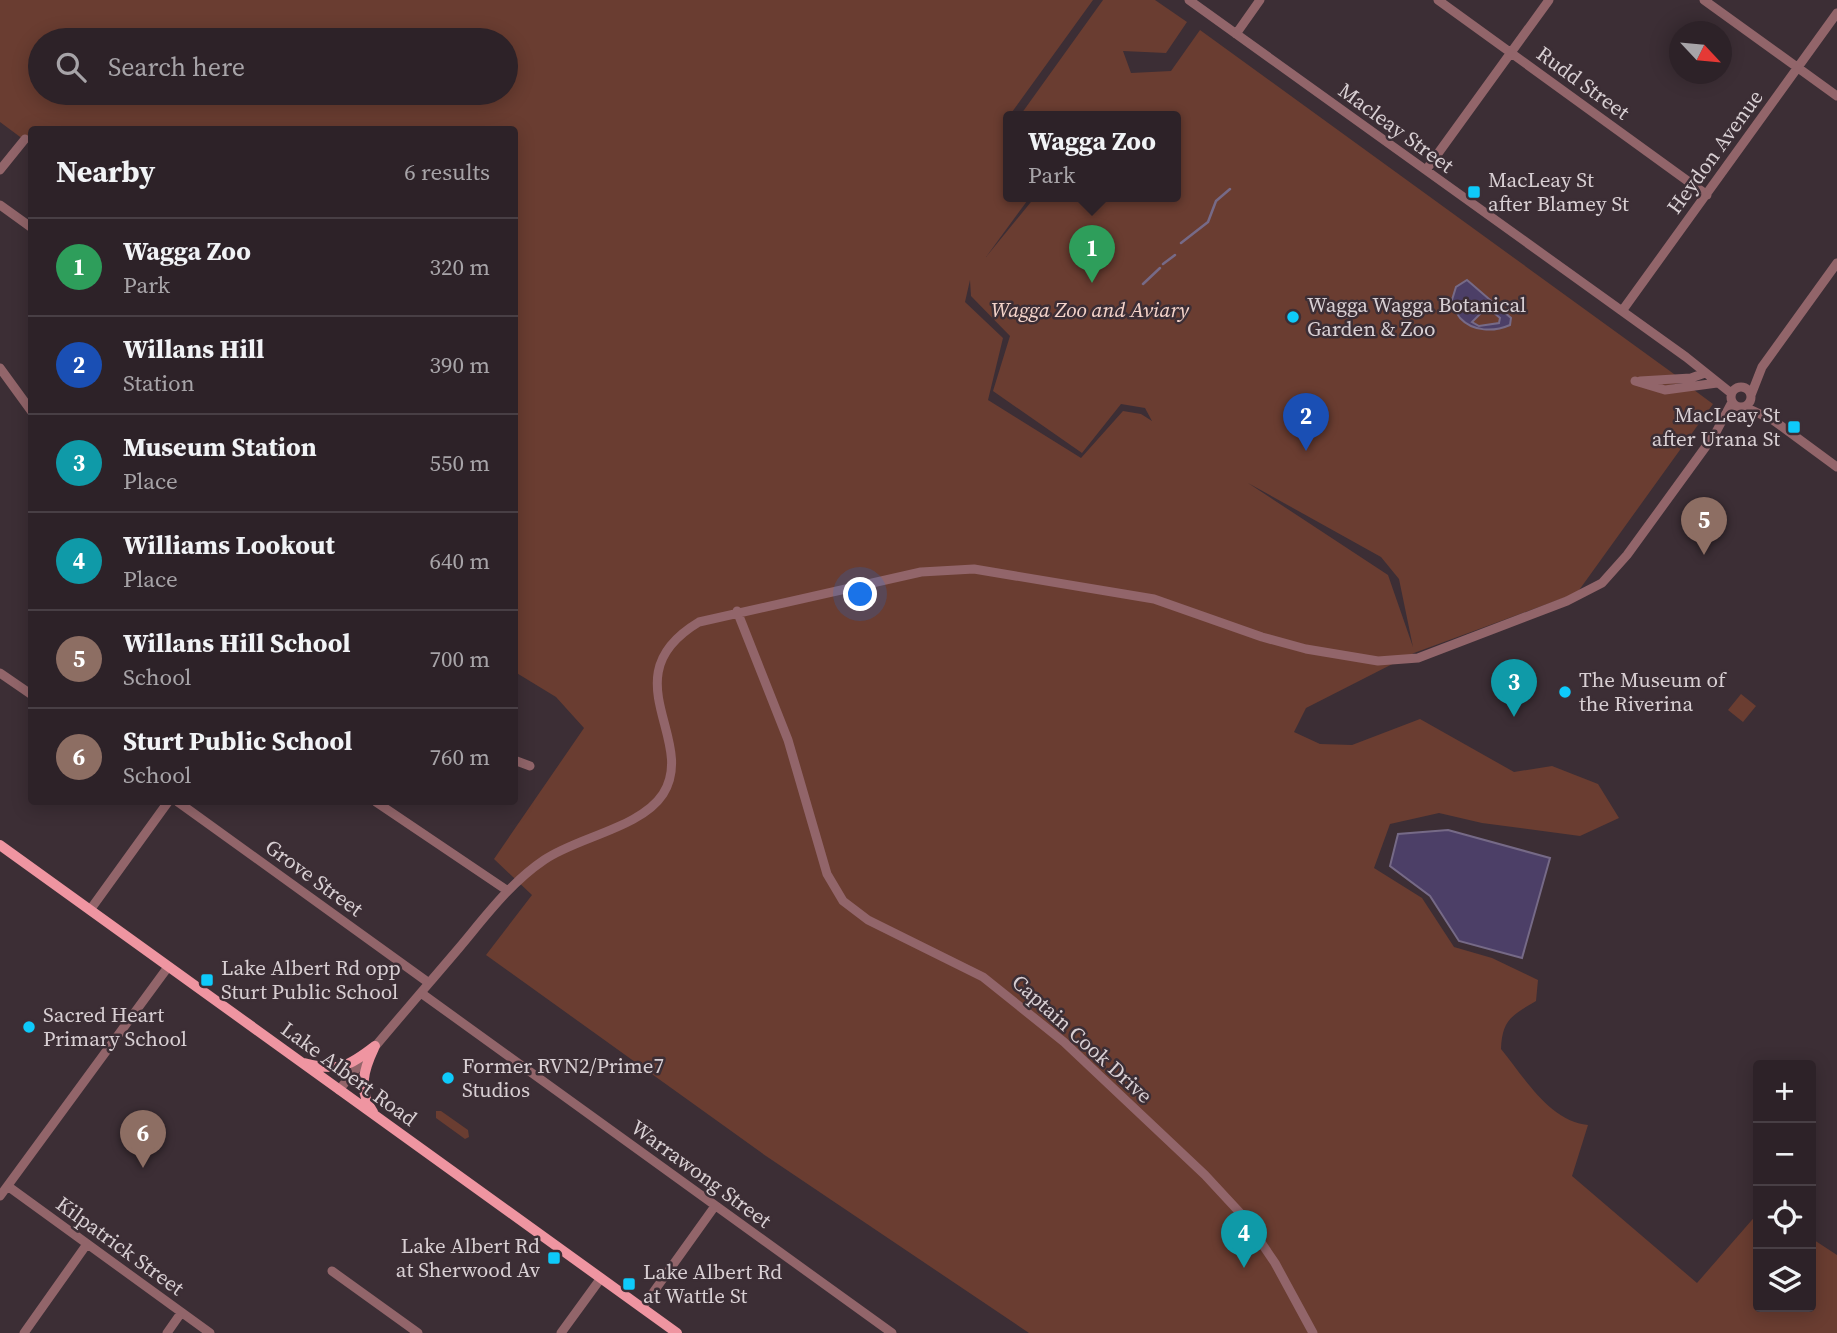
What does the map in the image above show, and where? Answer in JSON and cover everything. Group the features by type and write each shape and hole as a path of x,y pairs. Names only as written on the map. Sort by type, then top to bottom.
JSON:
{"main road":[{"name":"Lake Albert Road","path":"0,845 677,1333"},
{"path":"298,1061 327,1068 346,1067 375,1046"},
{"path":"375,1046 363,1083 364,1095 375,1115"}],"street":[{"name":"Macleay Street","path":"1189,0 1735,392"},
{"path":"1236,33 1260,0"},
{"name":"Rudd Street","path":"1438,0 1707,195"},
{"path":"1426,170 1549,0"},
{"path":"1704,0 1837,96"},
{"name":"Heydon Avenue","path":"1622,311 1837,13"},
{"path":"0,170 24,139"},
{"path":"0,205 28,225"},
{"path":"339,1090 508,891 545,859 635,818 655,804 663,793 671,770 669,747 656,695 663,660 684,631 699,622 737,611 921,572 975,569 1154,599 1262,637 1306,649 1378,661 1418,658 1567,601 1602,583 1627,555 1715,434 1735,392 1762,367 1837,263"},
{"name":"Macleay Street","path":"1686,358 1717,383 1735,392"},
{"path":"1715,434 1744,407 1762,367"},
{"path":"0,368 28,406"},
{"path":"1705,373 1691,378 1635,381 1665,390 1717,383"},
{"path":"1735,392 1751,396 1773,420 1837,467"},
{"path":"1735,392 1744,407 1773,420"},
{"name":"Captain Cook Drive","path":"737,611 788,740 827,874 843,901 868,920 983,977 1064,1042 1205,1175 1243,1216 1275,1263 1313,1333"},
{"path":"0,673 28,692"},
{"path":"518,762 530,766"},
{"path":"90,910 166,805"},
{"name":"Grove Street","path":"182,805 429,983"},
{"path":"380,805 508,891"},
{"path":"0,1196 168,967"},
{"name":"Warrawong Street","path":"421,993 892,1333"},
{"name":"Kilpatrick Street","path":"9,1187 210,1333"},
{"path":"642,1308 715,1206"},
{"path":"24,1333 87,1244"},
{"path":"332,1271 418,1333"},
{"path":"561,1333 601,1278"},
{"path":"167,1333 181,1313"}],"green space":[{"name":"Wagga Zoo and Aviary","path":"0,0 1093,0 1013,111 1003,111 1003,202 1026,202 986,257 1031,202 1181,202 1181,111 1023,111 1103,0 1155,0 1187,22 1166,53 1123,51 1131,73 1171,71 1200,30 1685,382 1671,385 1690,387 1713,404 1577,593 1414,653 1306,708 1294,732 1320,744 1352,745 1420,719 1514,772 1552,766 1598,784 1619,818 1580,836 1482,823 1439,813 1390,824 1374,868 1422,898 1454,947 1492,958 1538,980 1536,1001 1510,1019 1504,1031 1501,1049 1550,1107 1574,1122 1588,1125 1572,1176 1697,1283 1753,1219 1753,1312 1816,1312 1816,1241 1837,1255 1837,1333 1029,1333 766,1156 486,955 532,895 494,859 584,728 556,697 518,674 518,126 28,126 28,143 0,122","holes":["970,280 971,296 1010,336 993,391 1082,453 1121,404 1145,408 1152,421 1141,414 1123,411 1081,458 988,400 1003,338 965,302","1248,483 1381,557 1399,579 1413,647 1388,575"]},
{"path":"1741,694 1756,706 1743,722 1728,710"},
{"path":"436,1111 441,1111 468,1130 469,1137 465,1139 436,1118"}],"shaded area":[{"path":"1467,280 1511,318 1510,325 1484,329 1465,323 1451,303 1456,287","holes":["1487,307 1500,318 1499,323 1479,326 1472,322"]},
{"path":"1448,830 1550,858 1522,958 1459,941 1430,896 1390,866 1398,834"}],"waterway":[{"path":"1181,243 1208,222 1216,201 1230,189"},
{"path":"1163,264 1175,255"},
{"path":"1143,284 1160,268"}],"place":[{"name":"MacLeay St after Blamey St","path":"1474,192"},
{"name":"Wagga Zoo","path":"1092,283"},
{"name":"Wagga Wagga Botanical Garden & Zoo","path":"1293,317"},
{"name":"MacLeay St after Urana St","path":"1794,427"},
{"name":"Willans Hill","path":"1306,451"},
{"name":"Willans Hill School","path":"1704,555"},
{"name":"The Museum of the Riverina","path":"1565,692"},
{"name":"Museum Station","path":"1514,717"},
{"name":"Lake Albert Rd opp Sturt Public School","path":"207,980"},
{"name":"Sacred Heart Primary School","path":"29,1027"},
{"name":"Former RVN2/Prime7 Studios","path":"448,1078"},
{"name":"Sturt Public School","path":"143,1168"},
{"name":"Lake Albert Rd at Sherwood Av","path":"554,1258"},
{"name":"Williams Lookout","path":"1244,1268"},
{"name":"Lake Albert Rd at Wattle St","path":"629,1284"}]}
